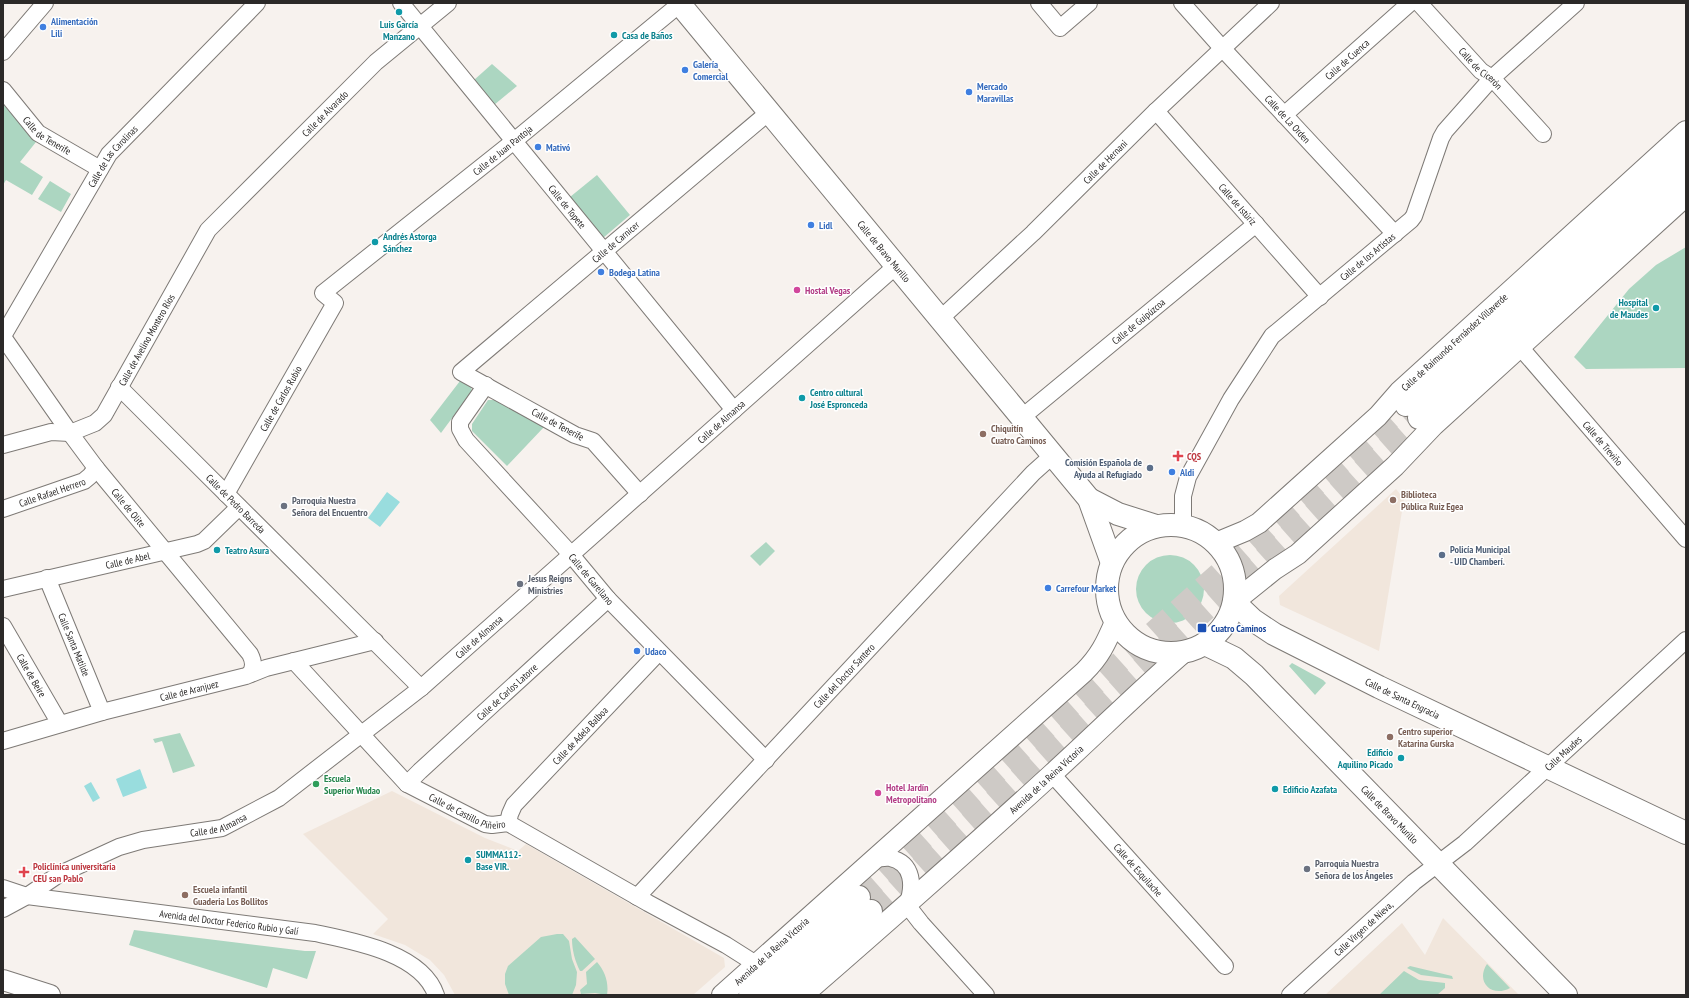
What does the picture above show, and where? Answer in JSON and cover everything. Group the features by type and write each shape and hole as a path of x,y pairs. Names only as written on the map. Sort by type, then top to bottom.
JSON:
{"main road":[{"name":"Calle de Bravo Murillo","path":"680,3 1089,499 1112,564"},
{"name":"Calle de Raimundo Fernández Villaverde","path":"1686,151 1412,412 1686,178"},
{"name":"Calle de Bravo Murillo","path":"1089,499 1118,514 1156,526"},
{"path":"1183,525 1200,531 1216,542 1227,557 1233,570 1236,583 1234,602 1227,622 1216,636 1205,644 1183,653 1162,653 1142,647 1125,634 1115,622 1110,610 1106,592 1107,580 1112,564 1123,546 1134,536 1156,526 1183,525"},
{"name":"Calle de Santa Engracia","path":"1234,602 1253,620 1274,634 1379,687 1686,833"},
{"name":"Calle de Bravo Murillo","path":"1205,644 1234,658 1254,675 1566,995"},
{"name":"Avenida de la Reina Victoria","path":"750,995 865,904 777,995"}],"street":[{"path":"3,52 45,3"},
{"name":"Calle de Las Carolinas","path":"3,337 109,154 257,3"},
{"name":"Calle de Topete","path":"401,3 734,410"},
{"name":"Calle de Alvarado","path":"208,230 376,62 448,3"},
{"name":"Calle de Juan Pantoja","path":"329,298 680,3"},
{"path":"1038,3 1060,28 1089,3"},
{"name":"Calle de La Orden","path":"1182,3 1395,234"},
{"name":"Calle de Hernani","path":"940,319 1033,233 1156,111 1271,3"},
{"name":"Calle de Cuenca","path":"1284,115 1410,3"},
{"name":"Calle de Cicerón","path":"1418,3 1481,71 1492,78 1543,134"},
{"name":"Calle de los Artistas","path":"1183,525 1184,496 1188,477 1232,399 1272,336 1395,234 1414,216 1443,134 1492,78 1576,3"},
{"name":"Calle de Tenerife","path":"3,90 38,134 100,169"},
{"name":"Calle de Istúriz","path":"1156,111 1320,297"},
{"name":"Calle de Carnicer","path":"461,372 769,112"},
{"name":"Calle de Raimundo Fernández Villaverde","path":"1216,542 1253,527 1276,508 1378,416 1405,387 1686,131"},
{"path":"1234,602 1270,573 1298,554 1395,466 1434,425 1686,196"},
{"name":"Calle de Guipúzcoa","path":"1021,418 1256,224"},
{"name":"Calle de Avelino Montero Ríos","path":"70,434 95,423 104,415 208,230"},
{"name":"Calle de Almansa","path":"3,910 58,875 119,847 143,840 222,828 280,798 421,688 896,266"},
{"name":"Calle de Carlos Rubio","path":"226,494 329,298"},
{"name":"Calle de Olite","path":"3,337 70,434 96,468 250,654 254,668 250,674"},
{"name":"Calle de Treviño","path":"1520,347 1686,539"},
{"name":"Calle de Tenerife","path":"461,372 576,435 593,441 640,494"},
{"name":"Calle de Garellano","path":"486,385 460,422 462,434 608,599 766,760"},
{"name":"Calle de Pedro Barreda","path":"119,387 421,688"},
{"path":"3,445 51,432 70,434"},
{"name":"Calle del Doctor Santero","path":"637,897 1032,473 1052,456"},
{"name":"Calle Rafael Herrero","path":"3,509 84,481 96,468"},
{"name":"Calle de Abel","path":"3,589 204,541 239,507"},
{"name":"Calle Santa Matilde","path":"46,578 102,712"},
{"name":"Calle de Carlos Latorre","path":"407,784 420,770 608,599"},
{"name":"Avenida de la Reina Victoria","path":"722,995 1084,672 1104,649 1115,622"},
{"name":"Calle de Beire","path":"3,626 60,724"},
{"name":"Calle Maudes","path":"1437,863 1465,843 1686,640"},
{"name":"Calle de Aranjuez","path":"3,741 102,712 250,674 266,668 375,641"},
{"name":"Calle de Adela Balboa","path":"508,823 514,805 659,652"},
{"name":"Avenida de la Reina Victoria","path":"803,995 907,905 1052,774 1142,688 1183,653"},
{"name":"Calle de Castillo Piñeiro","path":"294,661 407,784 485,824 492,825 508,823 637,897 726,945 756,964"},
{"name":"Calle de Esquilache","path":"1052,774 1225,966"},
{"path":"874,860 889,858 901,863 910,874 912,883 912,892 907,905 921,923 986,995"},
{"name":"Calle Virgen de Nieva,","path":"1290,995 1414,882 1437,863"},
{"name":"Avenida del Doctor Federico Rubio y Galí","path":"3,888 27,896 315,933 348,940 388,953 411,964 428,981 436,995"},
{"path":"3,980 50,995"}],"shaded area":[{"path":"1396,489 1404,499 1379,651 1280,605 1279,596"},
{"path":"392,791 485,838 518,851 526,844 724,958 725,967 693,995 455,995 444,975 430,960 405,945 373,934 388,919 303,834"},
{"path":"1443,918 1519,995 1325,995 1402,923 1425,955"}],"green space":[{"path":"492,64 517,86 494,105 474,80"},
{"path":"3,104 36,142 20,162 43,177 32,195 6,180 3,185"},
{"path":"597,175 630,215 603,238 570,197"},
{"path":"50,181 71,194 61,212 38,199"},
{"path":"1686,247 1686,368 1586,369 1574,357 1629,289 1656,265"},
{"path":"460,381 471,387 472,391 441,433 430,420"},
{"path":"488,400 495,400 544,427 507,466 472,431 472,424"},
{"path":"766,542 775,551 760,566 750,556"},
{"path":"1170,555 1183,558 1194,565 1201,576 1204,589 1201,602 1194,613 1183,620 1170,623 1157,620 1146,613 1139,602 1136,589 1139,576 1146,565 1157,558"},
{"path":"1292,663 1326,683 1315,695 1289,666"},
{"path":"180,733 195,766 173,773 162,741 155,743 153,739"},
{"path":"134,930 305,951 316,951 307,979 273,968 267,988 129,945"},
{"path":"563,934 569,941 572,959 577,972 576,985 572,995 509,995 505,984 505,974 508,966 541,937"},
{"path":"575,937 595,959 582,971 580,971 578,967 573,951 572,939"},
{"path":"597,962 606,977 607,995 595,993 581,994 580,990 587,984 586,972"},
{"path":"1487,964 1510,988 1503,991 1497,991 1492,990 1487,986 1483,977"},
{"path":"1410,966 1452,976 1453,979 1421,975 1407,968"},
{"path":"1404,971 1419,980 1445,983 1445,988 1437,995 1379,995"}],"water":[{"path":"387,492 400,502 380,527 368,518"},
{"path":"140,769 147,788 123,797 116,779"},
{"path":"91,782 100,798 93,802 84,786"}],"tunnel":[{"path":"859,897 1406,405"},
{"path":"871,911 1419,418"}],"place":[{"name":"Luis García Manzano","path":"399,12"},
{"name":"Alimentación Lili","path":"43,27"},
{"name":"Casa de Baños","path":"614,35"},
{"name":"Galería Comercial","path":"685,70"},
{"name":"Mercado Maravillas","path":"969,92"},
{"name":"Mativó","path":"538,147"},
{"name":"Lidl","path":"811,225"},
{"name":"Andrés Astorga Sánchez","path":"375,242"},
{"name":"Bodega Latina","path":"601,272"},
{"name":"Hostal Vegas","path":"797,290"},
{"name":"Hospital de Maudes","path":"1656,308"},
{"name":"Centro cultural José Espronceda","path":"802,398"},
{"name":"Chiquitín Cuatro Caminos","path":"983,434"},
{"name":"CQS","path":"1178,456"},
{"name":"Comisión Española de Ayuda al Refugiado","path":"1150,468"},
{"name":"Aldi","path":"1172,472"},
{"name":"Biblioteca Pública Ruiz Egea","path":"1393,500"},
{"name":"Parroquia Nuestra Señora del Encuentro","path":"284,506"},
{"name":"Teatro Asura","path":"217,550"},
{"name":"Policía Municipal - UID Chamberí.","path":"1442,555"},
{"name":"Jesus Reigns Ministries","path":"520,584"},
{"name":"Carrefour Market","path":"1048,588"},
{"name":"Cuatro Caminos","path":"1202,628"},
{"name":"Udaco","path":"637,651"},
{"name":"Centro superior Katarina Gurska","path":"1390,737"},
{"name":"Edificio Aquilino Picado","path":"1401,758"},
{"name":"Escuela Superior Wudao","path":"316,784"},
{"name":"Edificio Azafata","path":"1275,789"},
{"name":"Hotel Jardín Metropolitano","path":"878,793"},
{"name":"SUMMA112- Base VIR.","path":"468,860"},
{"name":"Parroquia Nuestra Señora de los Ángeles","path":"1307,869"},
{"name":"Policlínica universitaria CEU san Pablo","path":"24,872"},
{"name":"Escuela infantil Guaderia Los Bollitos","path":"185,895"}]}
